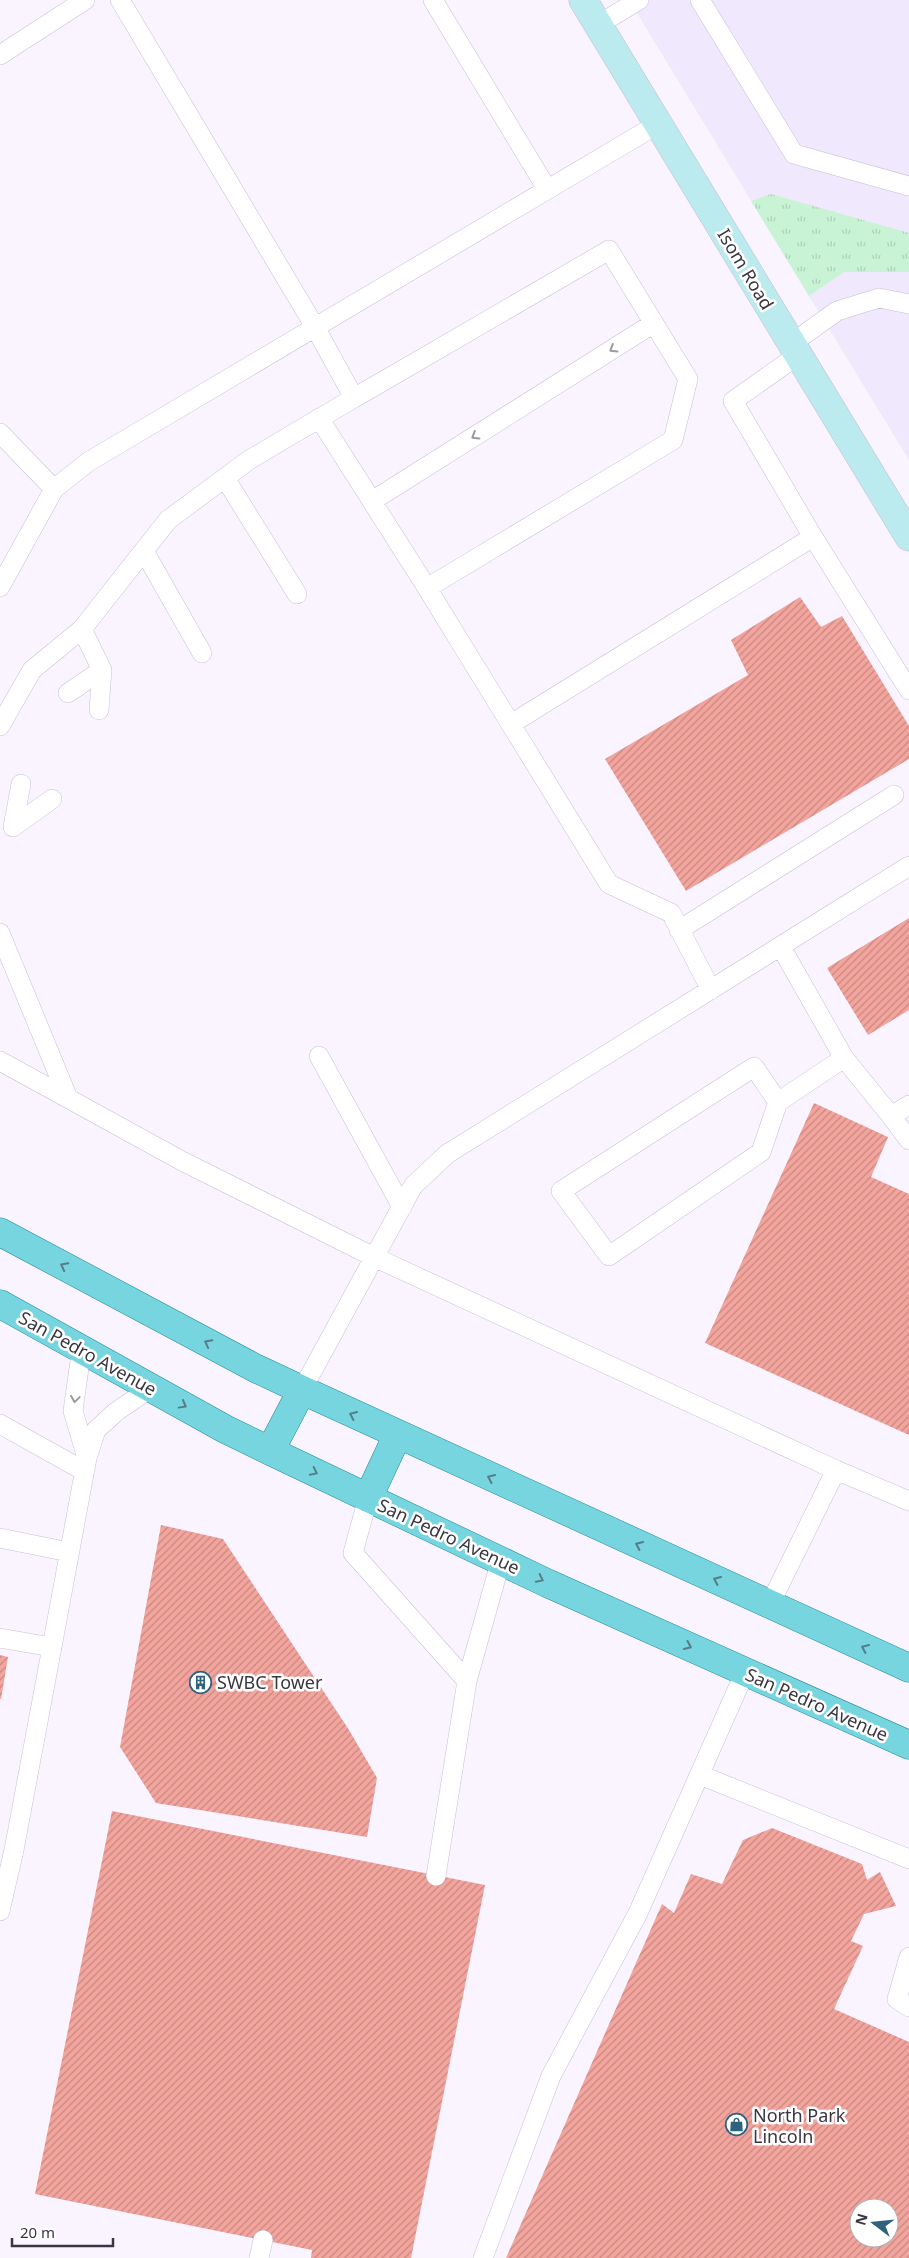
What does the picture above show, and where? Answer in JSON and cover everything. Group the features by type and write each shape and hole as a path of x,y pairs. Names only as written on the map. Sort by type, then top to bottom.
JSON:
{"main road":[{"path":"0,1232 246,1363 397,1436 909,1668"},
{"name":"San Pedro Avenue","path":"0,1304 225,1429 270,1451 501,1560 909,1745"},
{"path":"270,1451 302,1390"},
{"path":"368,1498 397,1436"}],"street":[{"name":"Isom Road","path":"583,0 909,537"}],"lane":[{"path":"0,54 85,0"},
{"path":"120,0 315,327 354,398"},
{"path":"433,0 547,189"},
{"path":"598,25 639,0"},
{"path":"700,0 794,154 909,186"},
{"path":"0,587 54,489 88,462 658,124"},
{"path":"0,726 32,670 82,629 168,520 249,460 609,250 688,379 673,440 427,588"},
{"path":"909,304 879,298 837,311 795,350 733,402 813,537 909,690"},
{"path":"372,502 654,323"},
{"path":"319,418 427,588 608,884 671,913 711,990"},
{"path":"0,433 54,489"},
{"path":"225,478 297,594"},
{"path":"510,724 813,537"},
{"path":"144,550 202,653"},
{"path":"82,629 102,670 99,710"},
{"path":"68,693 102,670"},
{"path":"7,829 21,784"},
{"path":"679,930 894,795"},
{"path":"7,829 52,799"},
{"path":"302,1390 413,1186 447,1154 909,866"},
{"path":"0,933 68,1098"},
{"path":"781,947 844,1058 909,1140"},
{"path":"320,1056 402,1207"},
{"path":"778,1102 754,1067 561,1190 609,1256 761,1152 778,1102 844,1058"},
{"path":"0,1061 182,1161 374,1257 836,1470 909,1501"},
{"path":"891,1116 909,1106"},
{"path":"85,1352 80,1361 73,1411 85,1465"},
{"path":"0,1912 14,1850 85,1465 96,1430 117,1411 150,1388"},
{"path":"0,1424 85,1465"},
{"path":"770,1604 836,1470"},
{"path":"368,1498 353,1553 467,1681"},
{"path":"0,1538 69,1552"},
{"path":"436,1876 467,1681 501,1560"},
{"path":"0,1638 52,1647"},
{"path":"483,2258 551,2076 638,1912 745,1672"},
{"path":"700,1774 909,1859"},
{"path":"909,1957 897,1999 909,2007"}],"shaded area":[{"path":"629,0 909,0 909,460 809,296"}],"green space":[{"path":"771,194 909,233 909,272 844,272 809,296 751,201"}],"building":[{"path":"800,597 821,627 842,616 909,726 909,759 686,891 605,759 748,675 731,640"},
{"path":"909,918 909,1010 868,1035 827,968"},
{"path":"814,1103 888,1137 871,1177 909,1194 909,1435 705,1343"},
{"name":"SWBC Tower","path":"161,1525 223,1539 349,1730 377,1778 367,1837 156,1803 120,1747"},
{"path":"0,1655 8,1657 1,1699 0,1699"},
{"path":"112,1811 485,1885 411,2258 311,2258 312,2250 35,2194"},
{"name":"North Park Lincoln","path":"772,1828 862,1864 867,1880 880,1872 896,1906 864,1914 851,1941 863,1946 834,2009 909,2042 909,2258 506,2258 662,1904 674,1913 691,1874 722,1884 743,1840"}],"place":[{"name":"SWBC Tower","path":"201,1682"},
{"name":"North Park Lincoln","path":"737,2125"}]}
